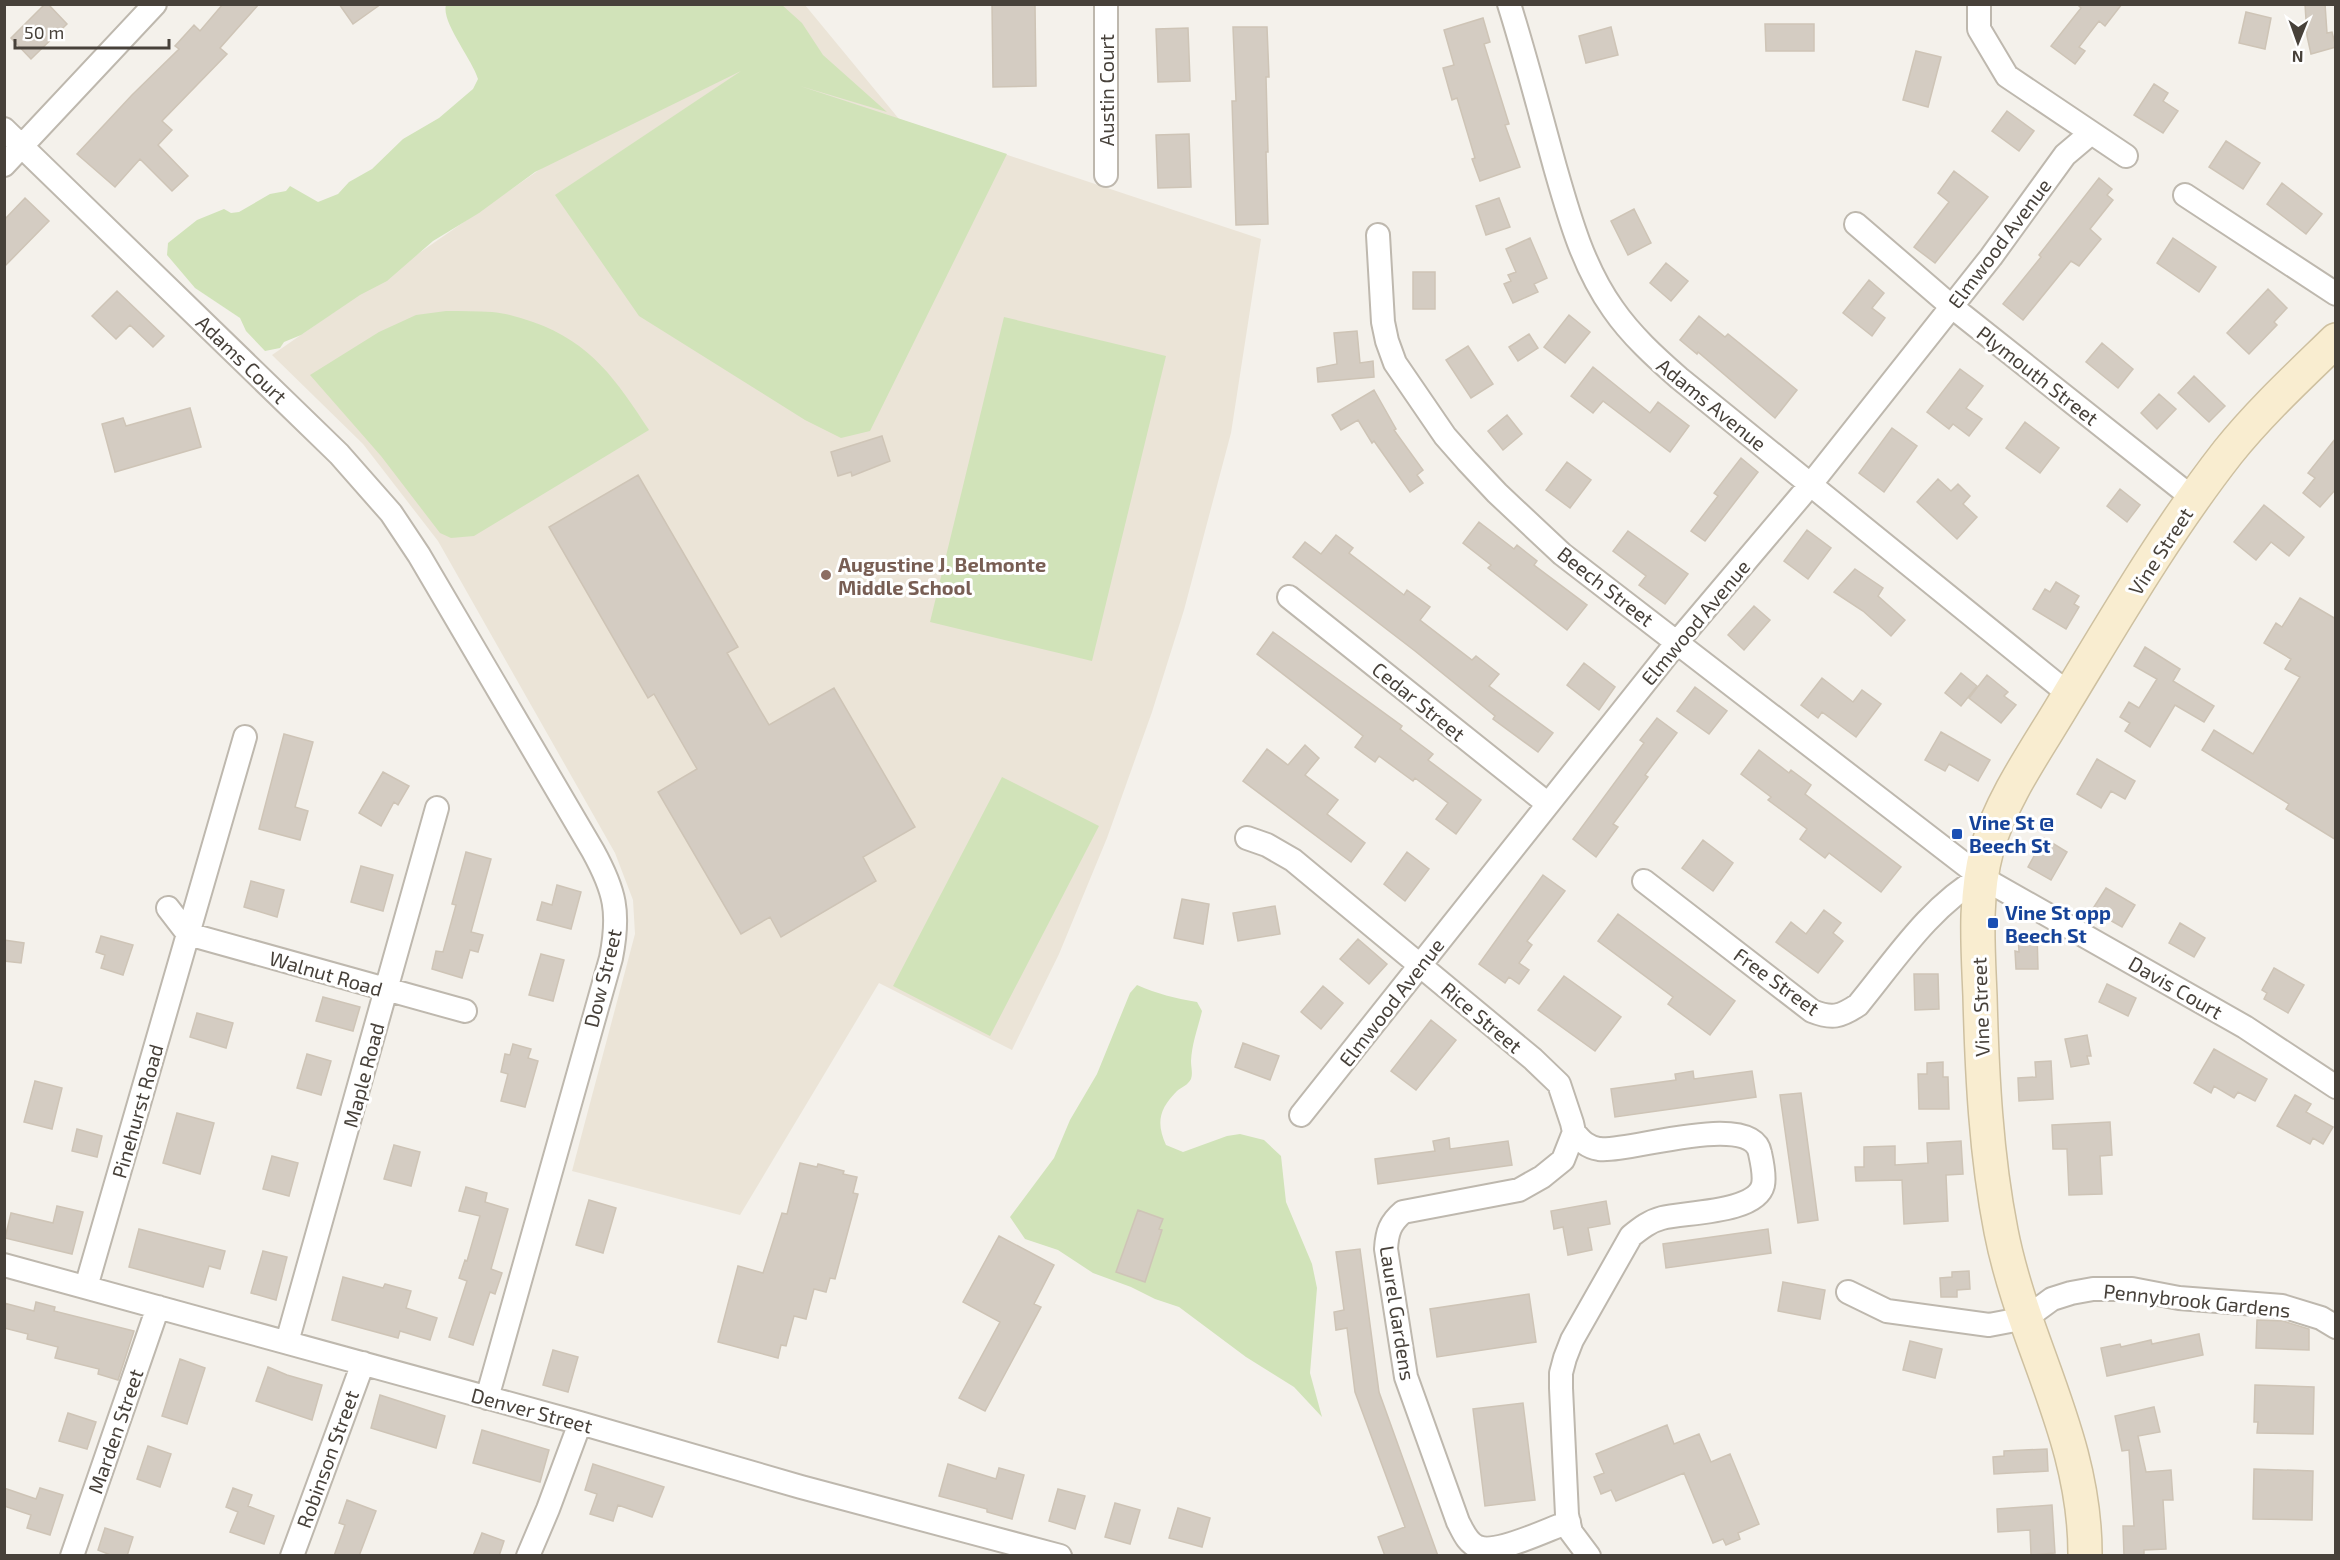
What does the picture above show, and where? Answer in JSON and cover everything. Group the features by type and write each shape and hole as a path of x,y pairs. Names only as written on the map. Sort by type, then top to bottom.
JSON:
{"street":[{"path":"4,165 155,4"},
{"name":"Austin Court","path":"1106,4 1106,175"},
{"name":"Adams Avenue","path":"1509,4 1572,225 1591,270 1612,308 1634,336 1661,362 2070,695"},
{"path":"1979,4 1979,29 2007,76 2126,156"},
{"name":"Adams Court","path":"4,129 339,454 391,513 440,590"},
{"name":"Elmwood Avenue","path":"1301,1115 1678,641 1811,484 1991,257 2065,155 2091,133"},
{"path":"2185,195 2336,294"},
{"name":"Plymouth Street","path":"1856,224 1951,306 2194,499"},
{"name":"Beech Street","path":"1378,235 1381,304 1390,351 1395,363 1445,436 1497,493 1563,554 1981,877"},
{"name":"Vine Street","path":"2085,1556 2085,1527 2078,1476 2055,1396 2026,1318 2001,1231 1985,1103 1978,934 1981,877 1988,846 1996,825 2018,780 2162,545 2229,451 2336,340"},
{"name":"Dow Street","path":"440,590 593,851 610,888 617,918 604,986 487,1398"},
{"name":"Cedar Street","path":"1289,597 1548,804"},
{"name":"Pinehurst Road","path":"86,1287 245,738"},
{"name":"Maple Road","path":"287,1342 437,808"},
{"name":"Rice Street","path":"1247,838 1267,845 1293,860 1549,1072 1559,1084 1574,1132"},
{"name":"Free Street","path":"1644,881 1812,1011 1828,1017 1844,1014 1858,1005 1922,926 1959,889 1981,877"},
{"name":"Davis Court","path":"1981,877 2245,1027 2336,1087"},
{"path":"168,908 188,934"},
{"name":"Walnut Road","path":"188,934 465,1011"},
{"path":"1574,1132 1582,1142 1601,1149 1655,1141 1738,1134 1750,1139 1759,1149 1763,1185 1756,1196 1744,1203 1662,1218 1644,1225 1631,1236 1572,1341 1562,1373 1569,1522 1571,1532 1589,1556"},
{"name":"Laurel Gardens","path":"1569,1522 1489,1549 1478,1547 1470,1542 1458,1522 1406,1377 1386,1249 1387,1233 1392,1221 1403,1212 1518,1190 1542,1177 1563,1160 1574,1132"},
{"name":"Denver Street","path":"4,1265 580,1423 801,1487 1060,1556"},
{"name":"Pennybrook Gardens","path":"2026,1318 2052,1299 2093,1289 2113,1288 2132,1289 2179,1298 2282,1306 2321,1318 2336,1327"},
{"path":"1848,1292 1887,1311 1946,1320 1989,1325 2026,1318"},
{"name":"Marden Street","path":"72,1556 158,1307"},
{"name":"Robinson Street","path":"292,1556 363,1363"},
{"path":"528,1556 580,1423"}],"shaded area":[{"name":"Augustine J. Belmonte Middle School","path":"768,5 805,5 899,119 1261,239 1231,433 1184,610 1152,712 1107,838 1059,954 1012,1050 879,983 740,1215 572,1171 635,934 633,900 615,853 438,541 363,444 272,355 767,12"}],"green space":[{"path":"446,5 782,5 802,23 823,55 887,112 800,86 1007,154 870,431 841,438 805,420 639,316 555,195 741,71 535,172 479,213 433,241 387,281 360,295 301,335 284,342 280,348 265,351 246,331 240,318 195,288 167,255 168,243 197,220 224,209 231,213 239,212 270,194 286,191 290,186 318,202 338,194 349,182 372,169 403,139 439,118 473,89 478,79 452,31"},
{"path":"446,311 508,315 554,331 587,352 601,365 649,430 474,536 451,538 440,533 381,456 310,375 379,332 416,315"},
{"path":"1004,317 1166,356 1092,661 930,622"},
{"path":"1002,777 1099,826 990,1036 893,986"},
{"path":"1137,985 1197,1002 1202,1011 1193,1048 1191,1079 1166,1104 1161,1116 1161,1130 1166,1145 1183,1152 1227,1136 1240,1134 1264,1140 1281,1156 1286,1202 1312,1264 1317,1288 1310,1373 1322,1417 1294,1387 1246,1357 1179,1307 1093,1273 1058,1250 1025,1239 1010,1217 1054,1158 1070,1120 1097,1074 1130,993"}],"building":[{"path":"45,4 48,4 67,24 31,59 11,38"},
{"path":"223,4 259,4 220,48 227,54 162,121 172,130 158,145 188,176 172,191 140,159 115,187 77,154 179,49 175,46 194,25 200,31"},
{"path":"339,4 381,4 353,24"},
{"path":"992,4 1035,4 1036,86 993,87"},
{"path":"2077,4 2122,4 2105,26 2099,21 2079,47 2085,51 2075,64 2051,46 2081,8"},
{"path":"2305,4 2325,4 2327,33 2332,32 2336,47 2311,54 2307,36"},
{"path":"2246,12 2271,18 2265,49 2239,43"},
{"path":"1483,18 1490,42 1484,44 1509,124 1505,125 1520,167 1480,181 1472,159 1475,158 1457,98 1452,100 1443,68 1454,65 1444,30"},
{"path":"1765,24 1814,24 1814,51 1766,51"},
{"path":"1233,27 1267,27 1268,224 1236,225 1232,101 1236,101"},
{"path":"1611,27 1618,55 1586,63 1579,36"},
{"path":"1188,28 1190,81 1158,82 1156,29"},
{"path":"1916,51 1941,57 1928,107 1903,100"},
{"path":"2154,84 2168,93 2163,101 2178,111 2163,133 2134,115"},
{"path":"2007,111 2034,131 2019,151 1992,131"},
{"path":"1189,134 1191,187 1158,188 1156,135"},
{"path":"2226,141 2260,163 2243,189 2209,167"},
{"path":"1954,171 1988,197 1935,263 1914,247 1949,202 1938,193"},
{"path":"2099,178 2112,189 2107,195 2113,200 2090,229 2101,239 2079,266 2071,261 2023,320 2003,304"},
{"path":"2282,183 2322,214 2306,234 2267,204"},
{"path":"25,198 49,221 4,267 4,220"},
{"path":"1499,198 1510,227 1486,235 1476,206"},
{"path":"1634,209 1651,243 1628,255 1611,221"},
{"path":"1530,238 1547,278 1534,284 1538,292 1513,303 1504,284 1511,281 1508,275 1516,272 1506,249"},
{"path":"2173,238 2216,267 2199,292 2157,263"},
{"path":"1666,263 1688,281 1671,301 1650,283"},
{"path":"1413,272 1435,272 1435,309 1413,309"},
{"path":"1869,280 1884,293 1872,308 1885,318 1872,336 1843,313"},
{"path":"2268,289 2287,308 2274,322 2277,325 2249,354 2227,333"},
{"path":"117,291 164,336 153,347 130,325 116,339 92,316"},
{"path":"1569,315 1590,332 1565,363 1544,347"},
{"path":"1699,316 1725,337 1728,334 1797,390 1775,418 1698,352 1697,354 1680,340"},
{"path":"1357,331 1360,363 1373,361 1374,377 1318,382 1317,368 1337,364 1334,333"},
{"path":"1529,334 1538,348 1518,361 1509,347"},
{"path":"2102,343 2133,369 2118,388 2086,362"},
{"path":"1468,346 1493,384 1471,398 1446,360"},
{"path":"1593,367 1650,413 1658,402 1689,426 1670,452 1603,401 1593,413 1571,396"},
{"path":"1960,369 1983,386 1966,408 1982,419 1969,436 1953,424 1949,429 1927,412"},
{"path":"2194,376 2225,406 2209,422 2178,393"},
{"path":"1374,390 1396,429 1394,430 1423,470 1417,475 1423,483 1410,492 1374,441 1372,443 1358,420 1341,430 1332,415"},
{"path":"2159,394 2176,409 2157,429 2141,413"},
{"path":"190,408 201,447 115,472 102,424 123,418 126,426"},
{"path":"1507,415 1522,434 1503,450 1488,431"},
{"path":"2025,422 2059,448 2040,473 2006,448"},
{"path":"1892,428 1917,446 1884,492 1859,473"},
{"path":"882,436 890,461 852,476 851,472 838,476 831,452"},
{"path":"2336,438 2336,489 2320,507 2303,493 2315,478 2308,473"},
{"path":"1741,458 1758,472 1705,541 1691,531 1718,496 1714,493"},
{"path":"1567,462 1591,480 1570,508 1546,490"},
{"path":"638,475 738,647 727,653 769,725 834,688 915,827 863,857 876,881 781,937 770,917 741,934 658,792 697,769 654,694 648,698 549,527"},
{"path":"1938,479 1951,491 1958,484 1970,496 1963,504 1977,517 1957,539 1917,502"},
{"path":"2120,489 2140,505 2127,522 2107,506"},
{"path":"2264,505 2304,537 2289,556 2271,542 2256,560 2234,542"},
{"path":"1479,522 1514,549 1517,545 1537,561 1534,565 1587,605 1567,630 1488,568 1491,565 1463,543"},
{"path":"1807,530 1831,548 1808,579 1784,561"},
{"path":"1628,531 1688,574 1665,604 1639,585 1646,576 1613,551"},
{"path":"1336,535 1353,548 1349,553 1404,595 1407,590 1430,607 1420,620 1472,660 1476,656 1499,674 1489,686 1553,733 1538,752 1493,719 1495,716 1415,651 1293,557 1305,542 1321,554"},
{"path":"1855,569 1883,588 1878,596 1905,620 1891,636 1863,611 1834,592"},
{"path":"2056,582 2079,596 2074,604 2079,607 2066,629 2033,609 2045,589 2050,592"},
{"path":"2300,598 2336,619 2336,840 2286,809 2289,804 2202,750 2214,730 2253,754 2300,677 2285,669 2291,659 2264,643 2276,623 2282,627"},
{"path":"1754,606 1770,620 1744,650 1728,635"},
{"path":"1273,632 1402,726 1400,729 1433,754 1428,760 1481,800 1456,834 1436,819 1448,803 1415,778 1413,781 1379,756 1375,762 1355,747 1363,736 1257,654"},
{"path":"2145,647 2180,669 2173,681 2214,706 2204,722 2175,705 2150,747 2125,731 2130,723 2120,717 2129,702 2139,708 2157,679 2134,666"},
{"path":"1584,663 1615,687 1599,710 1567,685"},
{"path":"1961,673 1977,686 1961,706 1945,693"},
{"path":"1987,675 2008,692 2004,696 2016,705 2001,723 1969,698"},
{"path":"1822,678 1853,702 1862,690 1881,704 1856,737 1822,712 1818,718 1801,705"},
{"path":"1695,687 1727,711 1709,734 1677,711"},
{"path":"1657,718 1677,733 1645,775 1648,777 1613,824 1618,827 1596,857 1573,839 1644,743 1640,740"},
{"path":"1941,732 1990,760 1978,781 1949,764 1945,771 1925,760"},
{"path":"284,734 313,742 295,807 308,811 300,840 259,829"},
{"path":"1305,745 1319,758 1305,775 1338,800 1327,814 1365,843 1351,862 1243,781 1267,749 1288,765"},
{"path":"1759,750 1789,773 1791,770 1811,785 1805,794 1901,867 1881,892 1829,853 1825,858 1800,839 1807,829 1768,800 1771,797 1741,774"},
{"path":"2097,759 2135,781 2125,799 2111,791 2101,808 2077,794"},
{"path":"383,772 409,786 398,805 394,802 381,826 359,813"},
{"path":"2044,838 2067,852 2051,880 2028,867"},
{"path":"1703,840 1733,863 1713,891 1682,868"},
{"path":"466,852 491,859 471,932 483,935 478,952 470,950 462,978 432,969 436,951 443,952 456,905 452,904"},
{"path":"1407,852 1429,869 1405,901 1384,884"},
{"path":"361,866 393,875 383,911 351,902"},
{"path":"1543,875 1565,891 1527,941 1532,945 1519,963 1529,970 1519,984 1509,977 1505,983 1479,964"},
{"path":"251,881 284,890 277,917 244,907"},
{"path":"557,885 581,892 571,929 537,920 542,902 552,905"},
{"path":"2106,888 2135,905 2122,927 2092,910"},
{"path":"1182,899 1209,904 1203,944 1174,938"},
{"path":"1275,906 1280,934 1238,941 1233,913"},
{"path":"1824,910 1841,923 1833,933 1843,941 1818,973 1776,942 1791,922 1806,934"},
{"path":"1618,914 1735,1001 1710,1035 1668,1004 1673,997 1598,941"},
{"path":"2180,923 2205,938 2194,957 2169,943"},
{"path":"2037,932 2038,969 2016,969 2015,951 2019,952 2018,933"},
{"path":"101,936 133,945 123,975 101,968 105,955 96,952"},
{"path":"1358,939 1387,964 1369,984 1340,959"},
{"path":"4,940 24,943 21,963 4,961"},
{"path":"541,954 564,960 553,1001 529,995"},
{"path":"2274,968 2304,985 2288,1013 2264,999 2267,993 2262,990"},
{"path":"1914,974 1938,974 1939,1009 1915,1010"},
{"path":"1564,976 1621,1017 1595,1051 1538,1010"},
{"path":"2107,984 2136,998 2128,1016 2099,1002"},
{"path":"1323,986 1343,1003 1321,1029 1301,1012"},
{"path":"323,997 360,1007 353,1031 316,1021"},
{"path":"197,1013 233,1023 226,1048 190,1037"},
{"path":"1431,1020 1456,1040 1416,1090 1391,1071"},
{"path":"2087,1035 2091,1056 2087,1056 2089,1064 2071,1067 2065,1039"},
{"path":"1243,1043 1279,1056 1270,1080 1235,1067"},
{"path":"513,1044 531,1049 528,1058 538,1061 525,1107 501,1101 508,1074 501,1072 505,1054 510,1055"},
{"path":"2214,1049 2267,1079 2255,1101 2238,1092 2234,1098 2214,1086 2211,1093 2194,1083"},
{"path":"307,1054 331,1061 321,1095 297,1088"},
{"path":"2051,1061 2053,1099 2019,1101 2018,1078 2036,1077 2035,1062"},
{"path":"1943,1062 1943,1077 1948,1077 1949,1109 1919,1109 1918,1074 1927,1074 1927,1063"},
{"path":"1693,1071 1694,1079 1752,1071 1756,1097 1615,1117 1611,1089 1676,1080 1675,1074"},
{"path":"35,1081 62,1088 52,1129 24,1122"},
{"path":"1801,1093 1818,1220 1798,1223 1780,1095"},
{"path":"2295,1095 2311,1104 2306,1112 2333,1127 2323,1144 2313,1138 2310,1144 2277,1126"},
{"path":"177,1113 214,1123 200,1174 163,1163"},
{"path":"2110,1122 2112,1155 2100,1156 2102,1194 2069,1195 2067,1149 2053,1149 2052,1125"},
{"path":"77,1129 102,1136 97,1157 72,1151"},
{"path":"1449,1138 1450,1149 1508,1141 1512,1165 1378,1184 1375,1159 1435,1151 1433,1141"},
{"path":"1961,1141 1963,1174 1946,1175 1948,1221 1904,1224 1902,1180 1856,1181 1855,1167 1864,1167 1864,1147 1895,1146 1895,1165 1928,1163 1927,1143"},
{"path":"394,1145 420,1152 411,1186 384,1179"},
{"path":"272,1156 298,1163 289,1196 263,1189"},
{"path":"800,1163 817,1167 818,1164 857,1177 853,1193 858,1194 835,1279 830,1278 826,1292 814,1289 806,1319 794,1316 786,1346 781,1345 778,1358 718,1342 738,1266 763,1273 782,1213 787,1214"},
{"path":"466,1187 487,1193 485,1202 508,1209 491,1269 502,1273 495,1294 490,1292 473,1345 449,1337 467,1281 459,1278 465,1260 467,1261 480,1216 459,1211"},
{"path":"589,1200 616,1208 603,1253 576,1245"},
{"path":"1606,1201 1610,1224 1588,1228 1592,1250 1568,1255 1563,1227 1554,1229 1551,1211"},
{"path":"57,1206 83,1212 72,1254 5,1238 11,1213 53,1223"},
{"path":"1138,1210 1163,1219 1159,1229 1162,1230 1145,1282 1116,1272"},
{"path":"139,1229 225,1251 220,1269 209,1266 203,1287 129,1267"},
{"path":"1768,1229 1771,1253 1666,1268 1663,1244"},
{"path":"999,1236 1054,1265 1034,1304 1041,1307 985,1411 959,1398 1000,1322 963,1302"},
{"path":"1360,1249 1379,1392 1438,1556 1385,1556 1378,1537 1405,1527 1355,1392 1347,1328 1336,1330 1334,1312 1344,1310 1336,1252"},
{"path":"263,1251 287,1257 276,1300 251,1293"},
{"path":"1969,1271 1970,1289 1957,1290 1957,1297 1941,1297 1940,1278 1952,1277 1952,1272"},
{"path":"343,1277 383,1288 385,1284 411,1291 406,1308 437,1318 430,1340 400,1331 398,1338 332,1320"},
{"path":"1783,1282 1825,1290 1820,1319 1778,1311"},
{"path":"1529,1294 1536,1342 1437,1357 1430,1309"},
{"path":"36,1302 55,1307 54,1311 134,1331 118,1380 98,1374 99,1369 55,1358 58,1347 27,1339 28,1334 4,1328 4,1303 34,1311"},
{"path":"2257,1320 2283,1321 2309,1329 2309,1350 2256,1348"},
{"path":"2199,1334 2203,1355 2107,1376 2101,1348 2120,1344 2121,1347 2151,1340 2152,1344"},
{"path":"1910,1341 1942,1349 1935,1378 1903,1370"},
{"path":"553,1350 578,1357 568,1392 543,1385"},
{"path":"180,1359 205,1368 187,1424 162,1416"},
{"path":"268,1367 322,1385 312,1420 256,1401"},
{"path":"2255,1385 2314,1387 2313,1434 2257,1433 2258,1422 2254,1422"},
{"path":"380,1395 445,1416 436,1448 371,1428"},
{"path":"1523,1403 1535,1500 1485,1506 1473,1409"},
{"path":"2154,1407 2160,1432 2138,1436 2146,1472 2171,1470 2173,1500 2163,1500 2166,1549 2144,1550 2144,1556 2124,1556 2123,1526 2134,1526 2129,1450 2122,1451 2115,1416"},
{"path":"68,1413 96,1422 87,1449 59,1441"},
{"path":"1667,1425 1674,1444 1699,1434 1711,1462 1730,1454 1759,1524 1738,1533 1740,1539 1726,1545 1723,1539 1713,1543 1684,1473 1616,1501 1611,1490 1601,1494 1594,1477 1604,1473 1596,1454"},
{"path":"482,1430 549,1450 540,1482 473,1463"},
{"path":"148,1446 171,1454 160,1487 137,1479"},
{"path":"2047,1449 2048,1471 1994,1474 1993,1457 2004,1456 2004,1451"},
{"path":"593,1464 664,1487 652,1517 618,1505 613,1521 590,1514 597,1494 585,1490"},
{"path":"948,1464 996,1479 999,1468 1024,1475 1012,1519 987,1512 987,1509 939,1496"},
{"path":"2254,1469 2313,1471 2312,1520 2253,1519"},
{"path":"4,1488 36,1499 40,1488 63,1495 50,1535 27,1528 31,1515 4,1506"},
{"path":"233,1488 252,1495 248,1506 274,1516 264,1544 230,1532 238,1512 226,1507"},
{"path":"1058,1489 1085,1496 1075,1529 1049,1521"},
{"path":"347,1500 376,1511 359,1556 334,1556 345,1525 339,1523"},
{"path":"1115,1503 1140,1510 1130,1544 1105,1537"},
{"path":"2052,1505 2055,1553 2031,1555 2030,1530 1998,1532 1997,1509"},
{"path":"1178,1508 1210,1518 1202,1547 1169,1538"},
{"path":"105,1528 133,1537 127,1556 113,1556 98,1550"},
{"path":"482,1533 504,1541 499,1556 473,1556"}],"place":[{"name":"Augustine J. Belmonte Middle School","path":"826,575"},
{"name":"Vine St @ Beech St","path":"1957,834"},
{"name":"Vine St opp Beech St","path":"1993,923"}]}
